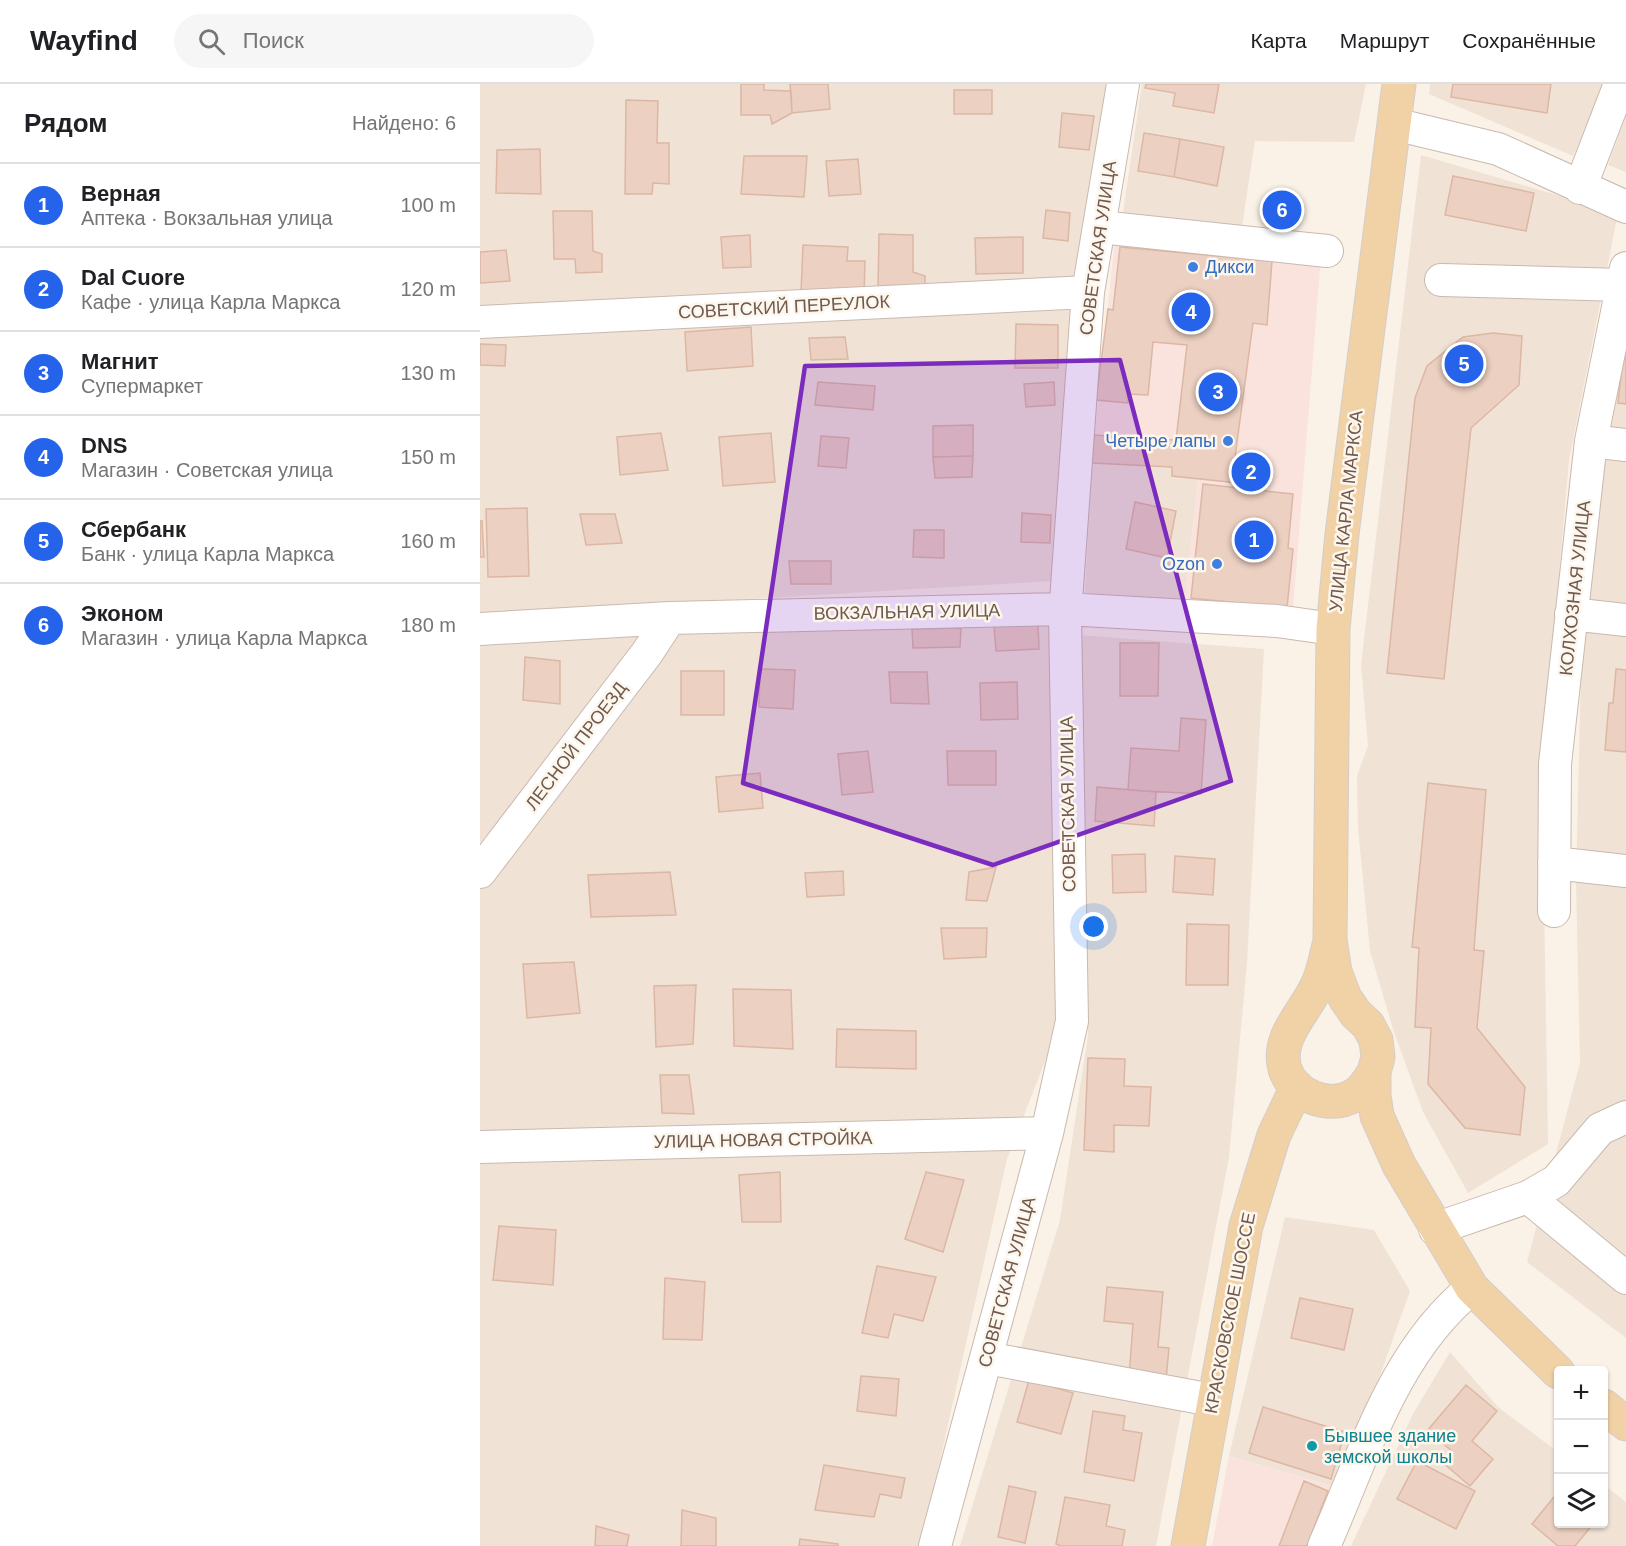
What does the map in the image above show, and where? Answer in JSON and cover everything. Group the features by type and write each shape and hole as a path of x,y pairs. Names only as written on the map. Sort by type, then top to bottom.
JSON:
{"main road":[{"name":"УЛИЦА КАРЛА МАРКСА","path":"1399,84 1342,534 1333,629 1330,940 1335,972 1345,998 1356,1014 1368,1025 1376,1040 1378,1056 1374,1072 1377,1116 1388,1143 1435,1229 1472,1288 1554,1368"},
{"name":"УЛИЦА КАРЛА МАРКСА","path":"1330,940 1319,981 1287,1036 1283,1052 1285,1069 1297,1087 1305,1094 1321,1101 1337,1102 1369,1122 1388,1143"},
{"path":"1296,1022 1309,1012 1324,1007 1341,1008 1356,1014"},
{"path":"1337,1102 1352,1097 1366,1086 1374,1072"},
{"name":"КРАСКОВСКОЕ ШОССЕ","path":"1188,1546 1212,1400 1246,1226 1274,1135 1297,1087"},
{"path":"1608,1409 1626,1424"}],"street":[{"name":"СОВЕТСКАЯ УЛИЦА","path":"935,1546 1047,1133 1071,1021 1065,609 1088,292 1122,84"},
{"path":"1580,188 1620,84"},
{"path":"1394,124 1498,149 1626,207"},
{"path":"1100,227 1327,251"},
{"path":"1441,280 1624,276"},
{"name":"КОЛХОЗНАЯ УЛИЦА","path":"1554,911 1555,764 1571,614 1591,441 1624,276"},
{"name":"СОВЕТСКИЙ ПЕРЕУЛОК","path":"480,322 1088,292"},
{"path":"1591,441 1626,445"},
{"name":"ВОКЗАЛЬНАЯ УЛИЦА","path":"480,629 670,618 1065,609 1277,621 1333,629"},
{"path":"1571,614 1626,620"},
{"name":"ЛЕСНОЙ ПРОЕЗД","path":"480,872 647,653 670,618"},
{"path":"1554,863 1626,871"},
{"path":"1435,1229 1528,1197 1556,1181 1600,1129 1626,1117"},
{"name":"УЛИЦА НОВАЯ СТРОЙКА","path":"480,1147 1047,1133"},
{"path":"1528,1197 1626,1278"},
{"path":"1324,1546 1396,1378 1445,1310 1472,1288"},
{"path":"987,1358 1212,1400"}],"highlighted area":[{"path":"1120,360 1231,781 993,865 743,783 805,366"}],"shaded area":[{"path":"480,84 1114,84 1082,286 480,311"},
{"path":"1142,84 1366,84 1354,142 1255,141 1242,226 1122,219"},
{"path":"1430,84 1607,84 1573,156 1429,94"},
{"path":"1626,116 1626,172 1608,165"},
{"path":"1421,155 1618,213 1569,460 1542,773 1548,1144 1468,1193 1423,1112 1393,1029 1370,951 1358,829 1357,776 1368,746 1361,665"},
{"path":"1115,237 1321,256 1293,609 1185,600 1198,479 1172,476 1172,467 1092,463"},
{"path":"1071,310 1052,581 480,615 480,332"},
{"path":"1626,315 1626,1338 1527,1262 1580,1063 1576,882 1581,668 1604,419"},
{"path":"1092,463 1172,467 1172,475 1198,478 1185,600 1085,593"},
{"path":"1050,617 1056,1033 1007,1159 921,1546 480,1546 480,641"},
{"path":"1079,635 1264,649 1247,963 1229,1157 1156,1546 960,1546 1060,1220 1088,1035"},
{"path":"1285,1217 1374,1230 1410,1291 1340,1488 1229,1456"},
{"path":"1450,1352 1498,1407 1554,1449 1554,1528 1608,1528 1608,1488 1626,1502 1626,1546 1351,1546 1414,1412"},
{"path":"1229,1456 1340,1488 1315,1546 1212,1546"}],"building":[{"path":"741,84 764,84 764,90 791,91 792,113 772,124 770,115 741,115"},
{"path":"790,84 828,84 830,109 792,113"},
{"path":"1146,84 1219,84 1214,113 1173,106 1175,93 1145,88"},
{"path":"1453,84 1551,84 1547,113 1451,97"},
{"path":"954,90 992,90 992,114 954,114"},
{"path":"626,100 658,101 657,143 669,143 669,184 653,183 652,194 625,194"},
{"path":"1062,113 1094,116 1089,150 1059,147"},
{"path":"1144,133 1180,139 1174,177 1138,171"},
{"path":"1180,139 1224,147 1217,186 1174,177"},
{"path":"540,149 541,194 496,193 497,150"},
{"path":"744,156 807,156 804,197 741,194"},
{"path":"858,159 861,194 829,196 826,161"},
{"path":"1453,176 1534,193 1526,231 1445,215"},
{"path":"1046,210 1070,213 1068,241 1043,238"},
{"path":"553,211 592,211 593,251 602,254 602,272 576,273 575,259 554,259"},
{"path":"879,234 913,235 913,272 925,276 925,287 878,287"},
{"path":"750,235 751,267 723,268 721,237"},
{"path":"1023,237 1023,273 976,274 975,238"},
{"path":"803,245 848,247 847,261 865,261 864,295 801,292"},
{"path":"1120,247 1272,261 1267,325 1253,323 1235,457 1261,460 1257,485 1172,476 1172,467 1092,463 1094,435 1176,440 1187,345 1153,342 1148,395 1128,394 1128,403 1096,400 1108,309 1113,310"},
{"path":"506,250 510,281 480,283 480,252"},
{"path":"1016,324 1058,325 1058,368 1015,368"},
{"path":"751,327 753,366 687,371 685,332"},
{"path":"1493,333 1522,336 1519,385 1471,428 1444,679 1387,673 1415,398 1427,366 1463,337"},
{"path":"845,337 848,359 811,360 809,338"},
{"path":"480,344 506,345 505,366 480,365"},
{"path":"1623,356 1626,356 1626,404 1618,403"},
{"path":"818,382 875,386 873,410 815,405"},
{"path":"1054,382 1055,405 1026,407 1024,384"},
{"path":"973,425 973,456 933,457 933,426"},
{"path":"661,433 668,470 620,475 617,437"},
{"path":"771,433 775,482 723,486 719,437"},
{"path":"821,436 849,438 846,468 818,466"},
{"path":"973,456 972,477 935,478 933,457"},
{"path":"1203,484 1293,494 1288,548 1293,549 1287,608 1191,598"},
{"path":"1135,502 1176,511 1167,558 1126,549"},
{"path":"527,508 529,576 488,577 486,509"},
{"path":"1022,513 1051,515 1050,543 1021,542"},
{"path":"580,514 615,514 622,543 586,545"},
{"path":"480,521 482,521 484,557 480,557"},
{"path":"914,530 944,530 944,558 913,557"},
{"path":"789,561 831,561 831,584 791,584"},
{"path":"1038,624 1039,649 996,651 994,626"},
{"path":"961,628 960,647 913,648 912,629"},
{"path":"1120,643 1159,643 1158,696 1120,696"},
{"path":"525,657 560,661 560,704 523,700"},
{"path":"760,669 795,670 793,709 759,707"},
{"path":"1616,669 1626,670 1626,752 1605,750 1609,703 1613,703"},
{"path":"681,671 724,671 724,715 681,715"},
{"path":"889,672 927,672 929,704 891,703"},
{"path":"1017,682 1018,719 981,720 980,683"},
{"path":"1181,718 1206,720 1201,794 1128,790 1131,748 1179,751"},
{"path":"868,751 873,792 842,795 838,754"},
{"path":"947,751 996,751 996,785 948,785"},
{"path":"760,773 763,808 719,812 716,777"},
{"path":"1428,783 1486,790 1474,950 1484,951 1477,1028 1525,1087 1520,1135 1465,1128 1428,1084 1431,1028 1415,1027 1419,948 1412,947"},
{"path":"1097,787 1156,792 1154,826 1095,821"},
{"path":"1145,854 1146,892 1113,893 1112,855"},
{"path":"1175,856 1215,859 1213,895 1173,892"},
{"path":"996,867 987,901 966,900 969,872"},
{"path":"843,871 844,895 807,897 805,873"},
{"path":"670,872 676,915 591,917 588,875"},
{"path":"1187,924 1229,925 1228,985 1186,985"},
{"path":"941,928 987,928 986,957 944,959"},
{"path":"574,962 580,1013 527,1018 523,964"},
{"path":"696,985 693,1044 656,1047 654,986"},
{"path":"733,989 791,990 793,1049 734,1046"},
{"path":"837,1029 916,1031 916,1069 836,1067"},
{"path":"1088,1058 1125,1059 1124,1086 1151,1087 1149,1126 1114,1125 1114,1152 1084,1150"},
{"path":"660,1075 689,1075 694,1114 662,1113"},
{"path":"780,1172 781,1222 742,1222 739,1175"},
{"path":"926,1172 964,1180 943,1252 905,1239"},
{"path":"499,1226 556,1230 553,1285 493,1280"},
{"path":"877,1266 936,1277 923,1321 894,1314 888,1338 862,1333"},
{"path":"665,1278 705,1282 702,1340 663,1339"},
{"path":"1107,1287 1163,1292 1158,1347 1169,1348 1166,1380 1129,1377 1133,1324 1104,1321"},
{"path":"1300,1298 1353,1309 1344,1350 1291,1338"},
{"path":"861,1376 899,1379 896,1416 857,1411"},
{"path":"1029,1380 1073,1393 1061,1434 1017,1422"},
{"path":"1466,1385 1497,1411 1472,1441 1493,1459 1470,1486 1442,1462 1452,1451 1427,1431"},
{"path":"1263,1407 1345,1432 1331,1479 1249,1453"},
{"path":"1093,1411 1125,1416 1123,1430 1142,1433 1134,1481 1084,1472"},
{"path":"1417,1461 1475,1491 1456,1529 1397,1499"},
{"path":"824,1465 905,1478 901,1498 880,1494 874,1517 815,1510"},
{"path":"1304,1481 1328,1491 1307,1546 1279,1546"},
{"path":"1009,1486 1036,1492 1025,1543 998,1537"},
{"path":"1065,1497 1110,1505 1106,1526 1125,1530 1122,1546 1061,1546 1056,1544"},
{"path":"1554,1497 1554,1528 1590,1528 1575,1546 1558,1546 1532,1524"},
{"path":"682,1510 716,1518 716,1546 681,1546"},
{"path":"596,1526 629,1535 627,1546 595,1546"},
{"path":"800,1539 838,1544 838,1546 799,1546"}],"place":[{"name":"Эконом","path":"1282,210"},
{"name":"Дикси","path":"1193,267"},
{"name":"DNS","path":"1191,312"},
{"name":"Сбербанк","path":"1464,364"},
{"name":"Магнит","path":"1218,392"},
{"name":"Четыре лапы","path":"1228,441"},
{"name":"Dal Cuore","path":"1251,472"},
{"name":"Верная","path":"1254,540"},
{"name":"Ozon","path":"1217,564"},
{"name":"Бывшее здание земской школы","path":"1312,1446"}]}
